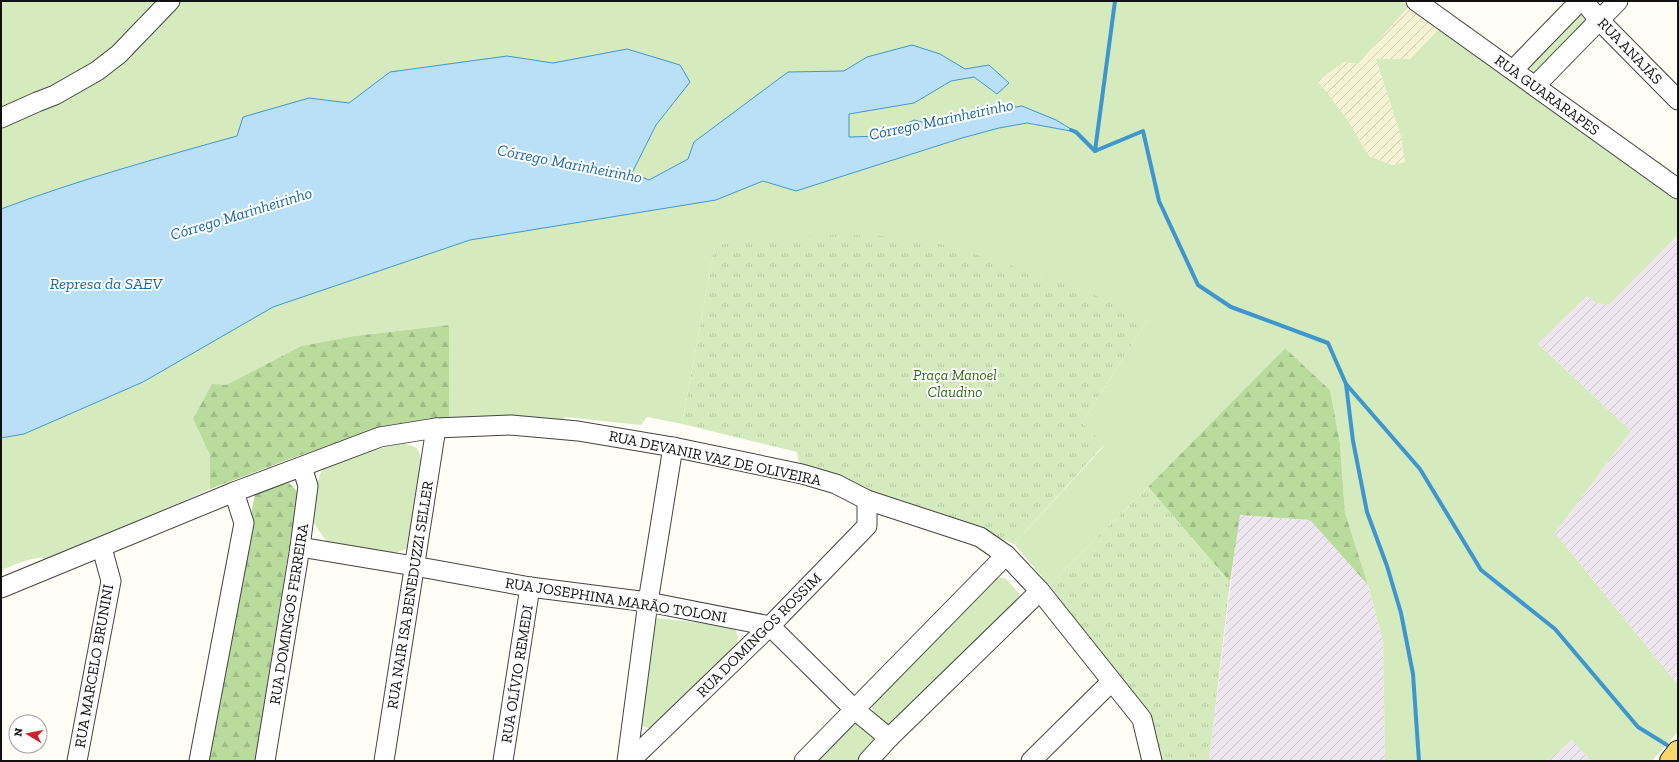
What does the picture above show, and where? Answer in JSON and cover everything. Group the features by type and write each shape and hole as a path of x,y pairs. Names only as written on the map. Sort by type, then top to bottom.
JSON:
{"main road":[{"path":"1671,761 1678,752"}],"street":[{"path":"1,118 55,95 97,71 119,54 170,1"},
{"name":"RUA GUARARAPES","path":"1416,1 1678,189"},
{"path":"1513,70 1580,1"},
{"name":"RUA ANAJÁS","path":"1584,1 1599,20 1678,100"},
{"path":"1535,86 1618,1"},
{"name":"RUA DEVANIR VAZ DE OLIVEIRA","path":"1,588 102,548 234,492 380,437 436,428 510,425 578,431 673,447 802,474 836,484 867,500 980,537 1006,554 1040,591 1142,719 1152,761"},
{"name":"RUA NAIR ISA BENEDUZZI SELLER","path":"384,761 436,428"},
{"path":"626,761 648,602 673,447"},
{"name":"RUA DOMINGOS FERREIRA","path":"265,761 300,547 308,486 302,467"},
{"path":"199,761 244,523 234,492"},
{"name":"RUA DOMINGOS ROSSIM","path":"630,761 770,626 867,526 867,500"},
{"name":"RUA JOSEPHINA MARÃO TOLONI","path":"300,547 530,587 648,602 770,626"},
{"name":"RUA MARCELO BRUNINI","path":"77,761 111,581 102,548"},
{"path":"804,761 1006,554"},
{"name":"RUA OLÍVIO REMEDI","path":"503,761 530,587"},
{"path":"868,761 889,738 1040,591"},
{"path":"770,626 855,710 889,738"},
{"path":"1031,761 1111,682"}],"shaded area":[{"path":"1409,6 1441,27 1410,59 1376,59 1401,137 1405,162 1392,165 1369,156 1349,122 1317,81 1344,62 1358,64"},
{"path":"1678,235 1678,685 1555,533 1631,431 1538,344 1587,296 1596,303 1609,305"},
{"path":"1239,515 1310,520 1368,585 1383,641 1385,761 1209,761"},
{"path":"1572,740 1591,761 1547,761"}],"green space":[{"path":"1,1 158,1 114,47 93,63 52,88 15,101 1,108"},
{"path":"181,1 1402,1 1409,6 1358,64 1344,62 1318,81 1349,122 1369,156 1392,165 1405,162 1401,137 1376,59 1410,59 1441,27 1678,200 1678,235 1609,305 1596,303 1587,296 1538,344 1631,431 1555,533 1678,685 1678,732 1652,761 1591,761 1572,740 1547,761 1385,761 1383,641 1368,585 1345,513 1340,443 1330,390 1285,348 1049,585 1014,544 1104,446 1082,423 1147,320 715,245 682,424 647,417 641,425 565,417 561,425 449,420 449,325 354,336 301,346 226,385 193,419 210,455 210,489 55,560 48,558 34,559 21,562 1,570 1,438 25,434 143,382 273,307 470,240 716,200 763,181 796,191 962,138 999,128 1027,123 1074,132 1022,106 972,114 930,124 914,120 883,136 849,137 849,114 914,103 951,81 974,77 997,94 989,65 965,69 940,54 867,57 844,71 788,72 694,142 688,159 649,180 632,173 656,125 690,82 627,49 553,63 507,56 390,72 349,103 309,98 237,136 129,166 1,209 1,127 149,36"},
{"path":"1582,15 1587,20 1535,73 1529,68 1574,16"},
{"name":"Praça Manoel Claudino","path":"840,234 921,238 1069,283 1147,320 1082,423 1104,445 1014,544 983,531 803,467 798,460 797,452 682,424 715,245"},
{"path":"449,325 449,420 380,429 298,456 210,489 210,455 193,419 212,384 226,385 301,346 354,336"},
{"path":"1285,348 1330,390 1340,443 1345,513 1368,585 1310,520 1240,515 1230,582 1148,487"},
{"path":"404,443 417,448 422,461 408,548 393,554 327,542 313,522 317,486 324,467 330,463 349,456"},
{"path":"289,483 298,492 255,761 204,761 255,494 261,488"},
{"path":"1148,487 1230,582 1209,761 1159,761 1118,676 1049,585"},
{"path":"994,577 1005,578 1019,593 1017,604 894,725 884,725 873,715 872,701"},
{"path":"657,618 728,626 736,630 738,638 736,648 658,727 649,728 641,726 652,625"},
{"path":"850,723 857,724 874,739 871,749 859,761 812,761"}],"water":[{"name":"Represa da SAEV","path":"912,45 940,54 965,69 989,65 1009,83 997,94 974,77 951,81 914,103 849,114 849,137 883,136 914,120 930,124 972,114 1022,106 1056,120 1076,132 1027,123 999,128 962,138 796,191 763,181 716,200 470,240 273,307 143,382 24,434 1,438 1,209 89,179 237,136 243,117 309,98 349,103 390,72 507,56 553,63 627,49 680,65 690,82 656,125 632,173 649,180 688,159 694,142 788,72 844,71 867,57"}],"waterway":[{"path":"1095,151 1115,1"},
{"name":"Córrego Marinheirinho","path":"1071,130 1076,132 1095,151 1143,131 1159,201 1198,285 1231,307 1328,343 1346,384 1420,469 1481,570 1555,629 1638,727 1667,745"},
{"path":"1346,384 1353,441 1367,512 1387,566 1401,613 1413,674 1419,761"}]}
